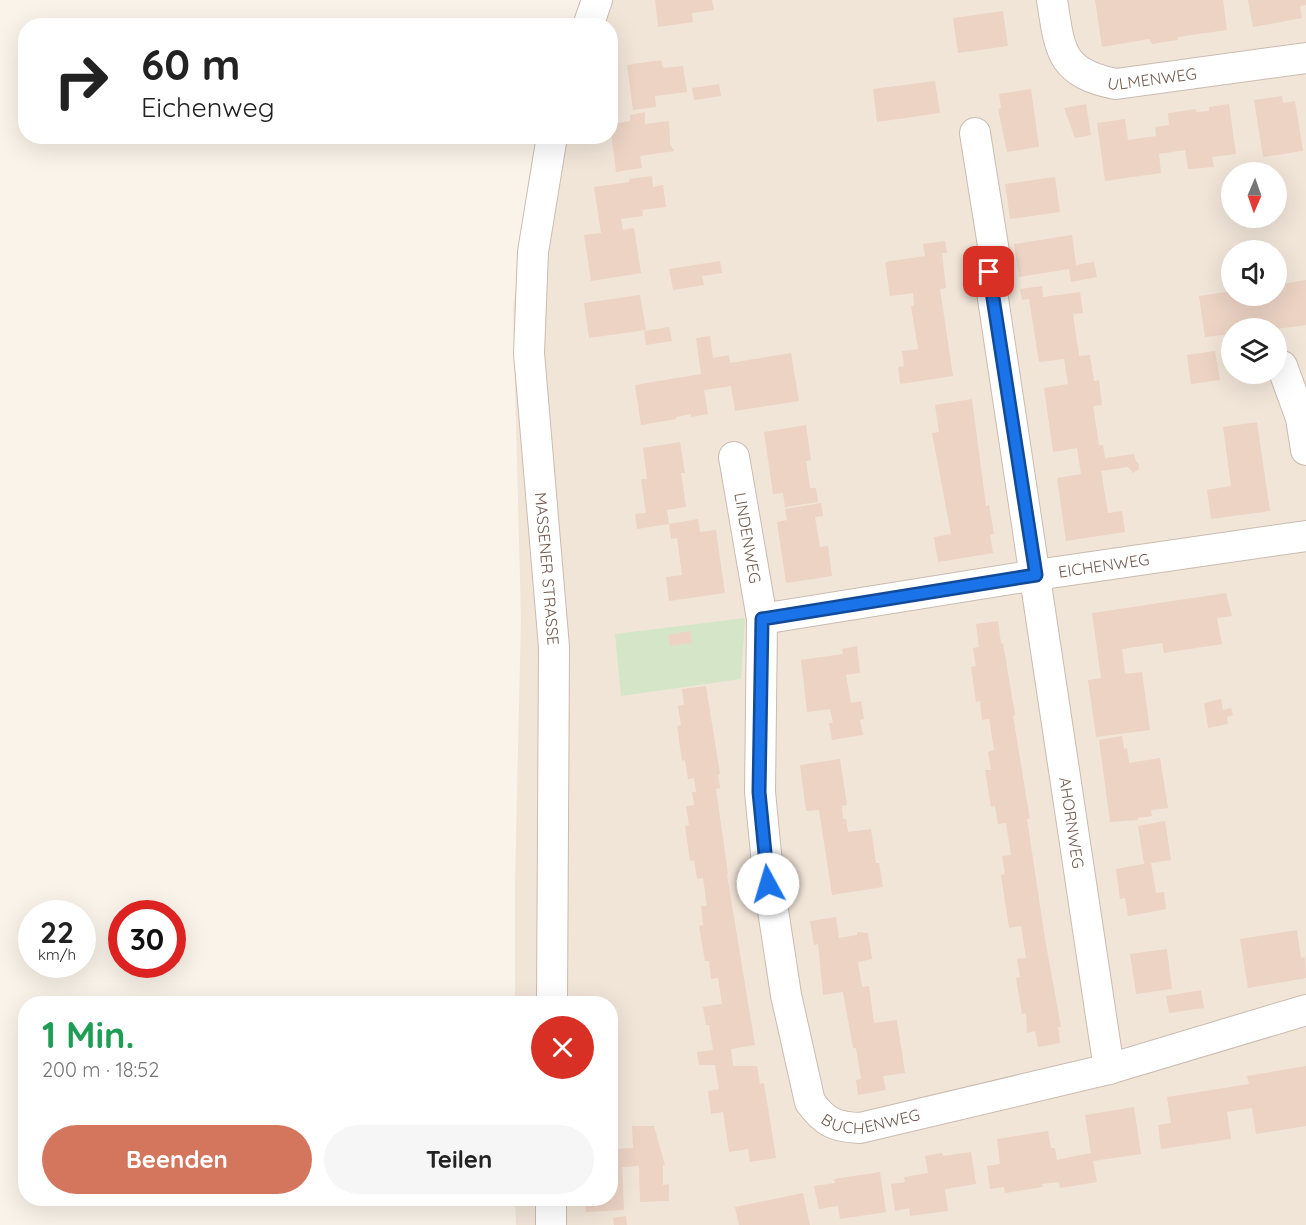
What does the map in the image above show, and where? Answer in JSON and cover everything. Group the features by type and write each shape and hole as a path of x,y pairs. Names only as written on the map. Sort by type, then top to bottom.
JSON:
{"street":[{"path":"591,18 597,0"},
{"name":"ULMENWEG","path":"1052,0 1058,40 1067,60 1079,72 1094,80 1116,84 1306,58"},
{"name":"AHORNWEG","path":"975,133 994,252 989,272 1109,1069"},
{"name":"MASSENER STRASSE","path":"551,144 533,252 529,353 554,646 552,996"},
{"path":"1287,380 1301,418 1306,450"},
{"name":"LINDENWEG","path":"734,457 762,619"},
{"name":"EICHENWEG","path":"762,619 1036,575 1306,536"},
{"name":"BUCHENWEG","path":"762,619 759,792 768,884 786,995 810,1102 819,1114 839,1127 860,1128 1109,1069 1306,1010"},
{"path":"551,1206 551,1225"}],"shaded area":[{"path":"588,0 1306,0 1306,1225 516,1225 515,1206 618,1206 618,996 515,996 515,881 521,618 513,307 537,144 618,144 618,18 582,18"}],"green space":[{"path":"745,618 741,679 621,696 615,634"}],"building":[{"path":"655,0 712,0 714,10 692,13 693,22 658,27"},
{"path":"1095,0 1223,0 1227,30 1178,37 1178,40 1152,44 1149,39 1102,47"},
{"path":"1248,0 1306,0 1306,5 1300,6 1302,18 1253,27"},
{"path":"1003,11 1008,46 958,53 953,18"},
{"path":"661,60 663,68 683,66 687,92 655,96 656,107 633,110 627,65"},
{"path":"935,81 940,113 877,122 873,89"},
{"path":"719,84 721,96 694,100 692,88"},
{"path":"1031,89 1039,147 1007,152 998,109 1001,108 999,94"},
{"path":"1282,96 1283,103 1295,101 1303,151 1263,157 1254,100"},
{"path":"1086,104 1091,135 1075,138 1064,108"},
{"path":"1229,104 1236,154 1212,157 1214,167 1188,169 1185,150 1159,154 1161,173 1105,181 1097,123 1125,119 1128,140 1156,136 1155,127 1169,125 1168,113 1196,109 1196,112 1209,111 1209,107"},
{"path":"645,112 645,124 669,121 670,144 674,151 640,156 642,168 616,172 612,144 618,144 618,123 630,121 630,115"},
{"path":"652,176 653,187 663,185 666,207 642,210 643,216 621,219 623,230 634,228 641,273 591,281 584,235 601,233 594,187"},
{"path":"1055,177 1060,212 1010,219 1005,184"},
{"path":"1072,235 1076,265 1094,262 1097,277 1071,282 1069,269 1019,277 1014,244"},
{"path":"945,241 947,253 942,253 946,288 940,289 953,376 900,384 898,367 904,366 902,351 918,349 911,306 914,305 913,293 890,296 885,262 925,256 923,244"},
{"path":"720,261 722,273 702,276 704,285 673,290 669,269"},
{"path":"1306,280 1306,325 1287,328 1287,318 1221,318 1221,335 1205,337 1199,296 1221,293 1221,306 1287,306 1287,283"},
{"path":"1042,286 1043,297 1080,292 1083,313 1073,314 1079,356 1090,355 1094,381 1099,380 1102,405 1093,406 1099,445 1103,445 1105,458 1134,454 1139,464 1139,469 1133,473 1128,467 1101,471 1108,513 1122,511 1125,532 1066,541 1057,478 1081,474 1077,448 1053,452 1044,388 1068,384 1064,359 1039,362 1029,299 1022,300 1020,289"},
{"path":"640,295 646,330 589,338 584,303"},
{"path":"669,327 672,341 646,345 644,331"},
{"path":"710,336 713,358 729,355 730,363 791,353 799,401 735,411 731,386 704,390 708,414 691,417 691,414 641,425 635,385 701,374 696,338"},
{"path":"1215,351 1220,380 1191,384 1187,355"},
{"path":"972,399 986,506 989,505 994,534 990,535 993,553 938,562 934,537 951,534 932,433 939,432 935,405"},
{"path":"1257,422 1270,511 1211,519 1207,490 1231,486 1223,427"},
{"path":"806,425 811,460 806,461 810,488 816,488 818,502 785,507 783,493 773,494 764,432"},
{"path":"680,442 685,473 681,473 686,507 667,510 669,524 637,529 635,514 646,513 641,479 647,479 643,448"},
{"path":"821,503 823,516 815,517 820,547 828,546 832,576 786,583 777,522 787,520 785,509"},
{"path":"698,519 700,532 716,530 725,593 669,601 666,577 682,575 677,538 671,539 669,524"},
{"path":"1226,593 1232,616 1217,618 1222,644 1164,653 1162,643 1122,649 1125,674 1142,672 1150,730 1096,737 1088,680 1101,678 1092,613"},
{"path":"998,621 1015,715 1013,716 1030,819 1027,819 1061,1027 1058,1027 1060,1043 1038,1047 1035,1031 1027,1033 1026,1013 1022,1014 1016,978 1020,977 1017,959 1026,958 1021,926 1009,928 1001,875 1005,874 1002,856 1011,855 1006,823 998,824 995,806 991,807 985,770 991,770 988,752 994,750 989,719 982,720 980,701 976,702 971,667 976,666 973,648 979,647 976,624"},
{"path":"690,631 692,643 670,646 668,635"},
{"path":"857,646 860,673 846,675 851,703 861,701 864,719 860,720 863,735 832,740 829,723 833,723 830,709 807,712 801,660 843,654 842,649"},
{"path":"706,686 720,774 718,775 720,788 716,789 727,875 755,1045 731,1049 733,1066 757,1066 760,1084 764,1083 776,1158 750,1162 748,1149 729,1152 723,1112 711,1114 708,1091 719,1089 715,1065 699,1065 697,1052 713,1050 703,1007 722,1004 718,978 711,979 709,961 705,961 699,926 703,925 701,906 707,906 703,878 697,879 694,860 690,861 685,826 689,825 686,806 694,805 692,792 696,792 694,778 688,779 685,760 682,761 677,726 681,725 678,706 684,705 682,689"},
{"path":"1221,699 1223,710 1231,708 1233,715 1227,717 1228,724 1208,728 1204,703"},
{"path":"1122,736 1124,749 1127,748 1129,763 1160,758 1168,808 1151,810 1152,816 1137,818 1138,820 1110,822 1099,740"},
{"path":"840,759 847,805 842,806 843,819 846,819 848,832 871,829 876,863 879,863 883,887 832,895 819,810 806,811 800,765"},
{"path":"1165,821 1171,860 1151,863 1156,893 1164,892 1166,909 1128,916 1125,898 1120,899 1116,869 1144,864 1138,826"},
{"path":"836,917 839,938 857,935 857,932 868,933 872,959 858,962 862,987 869,986 874,1023 897,1020 905,1073 883,1076 886,1090 858,1095 856,1080 861,1079 843,992 823,995 818,944 814,945 810,921"},
{"path":"1297,930 1301,958 1305,957 1306,978 1248,988 1240,939"},
{"path":"1167,949 1172,989 1136,994 1130,954"},
{"path":"1201,990 1204,1008 1169,1013 1166,996"},
{"path":"1306,1066 1306,1126 1256,1134 1252,1108 1227,1112 1231,1139 1161,1149 1158,1125 1171,1123 1167,1097 1249,1084 1247,1076"},
{"path":"1134,1107 1141,1154 1093,1161 1097,1182 1060,1188 1059,1182 1042,1184 1043,1187 1005,1193 1004,1187 990,1189 987,1166 1000,1164 997,1139 1048,1131 1051,1148 1055,1148 1057,1160 1091,1153 1085,1115"},
{"path":"632,1126 654,1126 665,1165 663,1165 663,1185 669,1184 669,1201 640,1202 639,1166 622,1167 624,1210 586,1212 586,1206 618,1206 618,1149 633,1148"},
{"path":"971,1152 976,1184 945,1189 948,1211 910,1216 909,1208 895,1211 891,1184 905,1182 904,1177 928,1173 925,1156"},
{"path":"880,1172 886,1212 840,1219 838,1206 819,1209 814,1186 835,1183 834,1179"},
{"path":"803,1193 810,1225 739,1225 735,1207"},
{"path":"626,1216 627,1225 614,1225 613,1218"}],"route":[{"path":"768,884 759,792 762,619 1036,575 989,272"}]}
